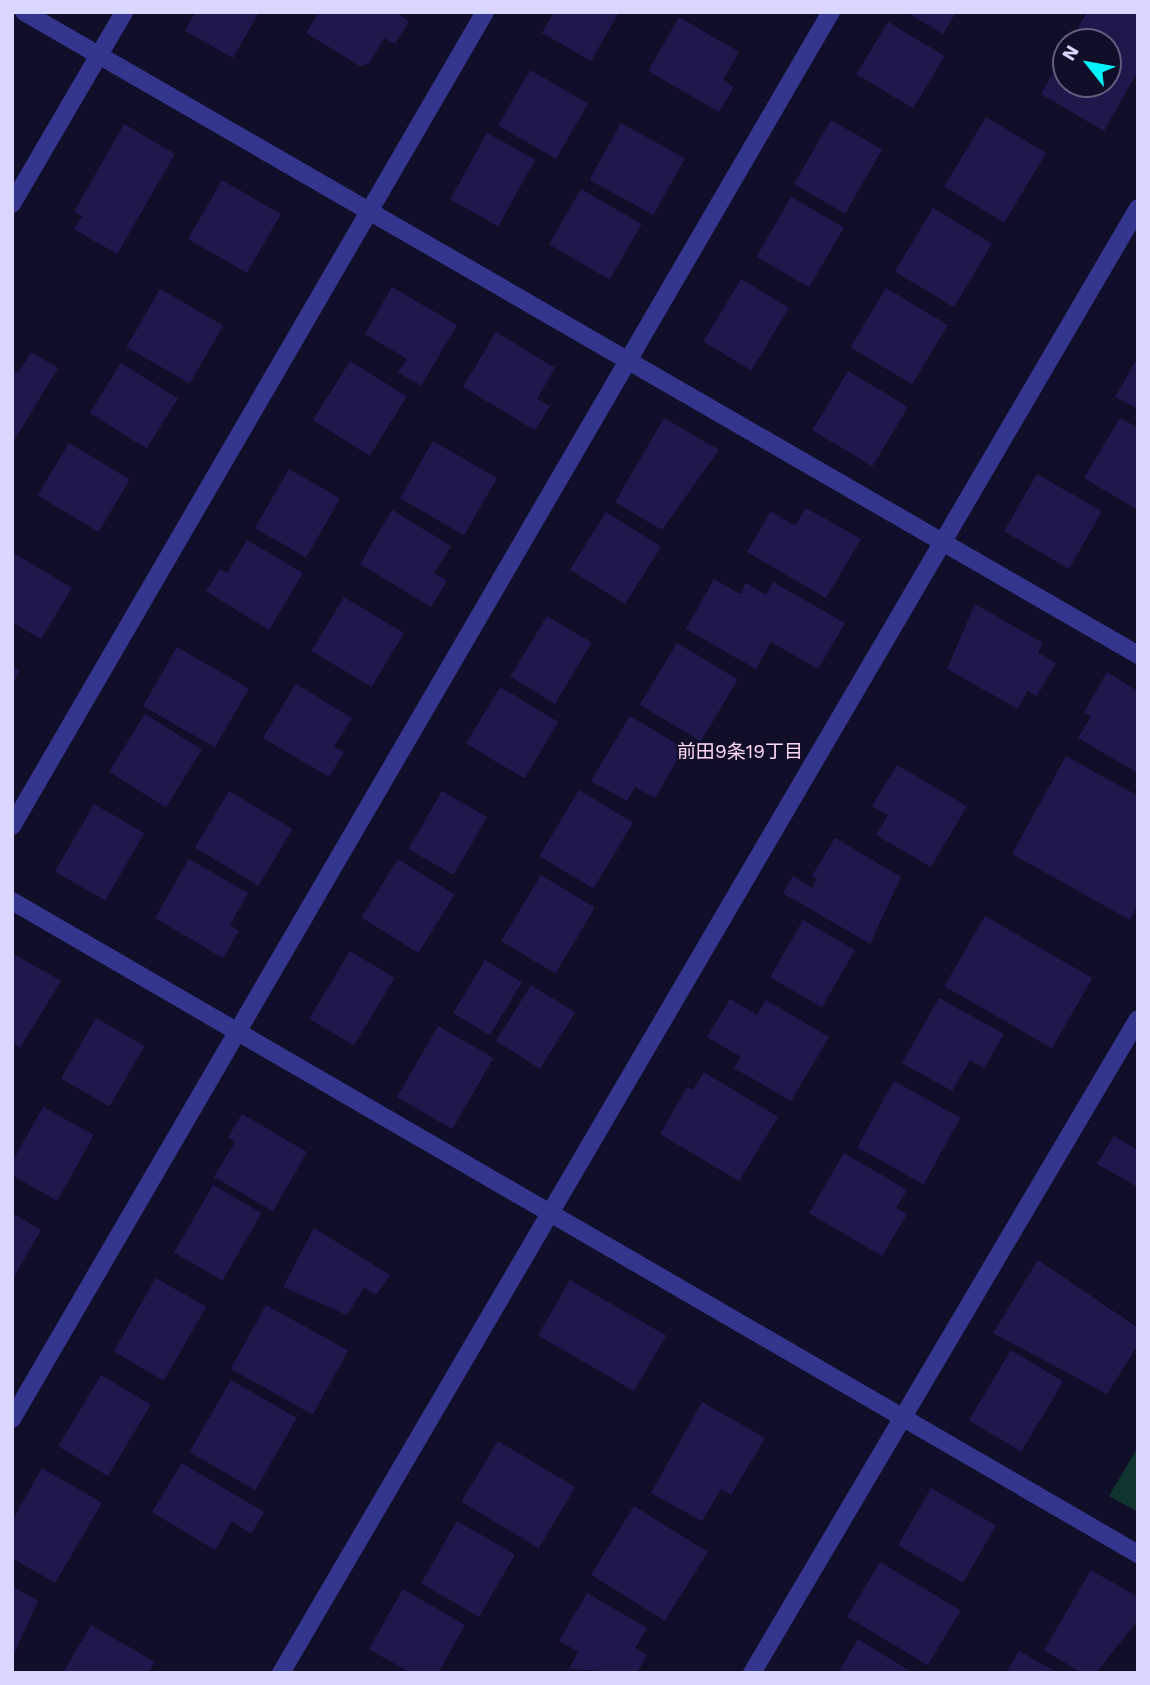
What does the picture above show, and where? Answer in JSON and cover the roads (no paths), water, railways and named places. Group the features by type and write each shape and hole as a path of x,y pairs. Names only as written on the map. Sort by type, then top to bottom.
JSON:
{"street":[{"path":"24,12 1138,655"},
{"path":"12,204 124,12"},
{"path":"12,827 485,12"},
{"path":"12,1419 630,363 831,12"},
{"path":"281,1673 546,1212 1138,208"},
{"path":"12,901 1138,1553"},
{"path":"752,1673 1138,1019"}],"district":[{"name":"前田9条19丁目","path":"740,752"}]}
